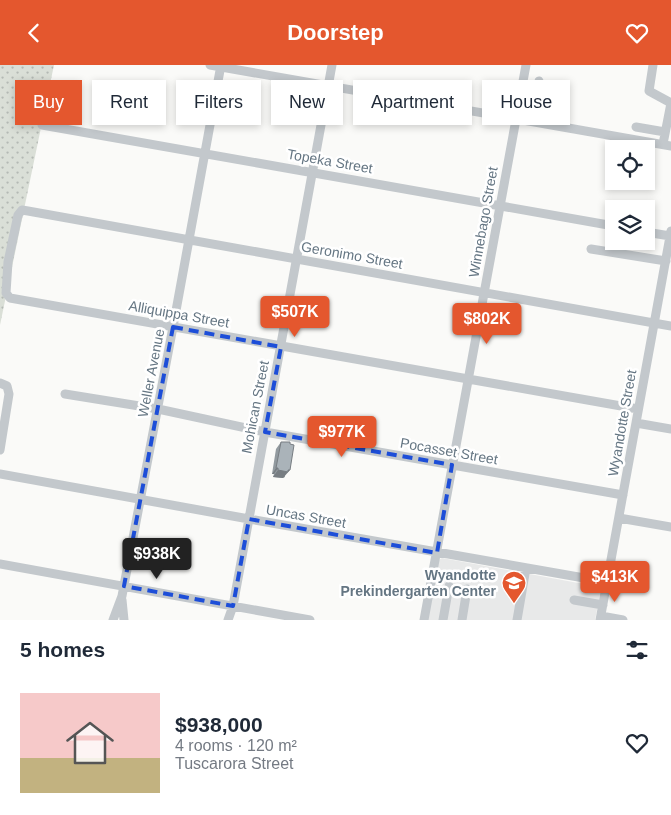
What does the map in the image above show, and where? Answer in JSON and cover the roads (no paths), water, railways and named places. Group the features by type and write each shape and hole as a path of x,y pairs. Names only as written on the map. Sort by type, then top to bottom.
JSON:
{"street":[{"path":"210,65 296,80"},
{"name":"Mohican Street","path":"329,80 332,65"},
{"name":"Winnebago Street","path":"523,80 526,65"},
{"path":"554,125 667,145 665,132 671,103 649,91 653,65"},
{"name":"Weller Avenue","path":"113,620 122,597 141,499 220,66"},
{"path":"343,89 482,112"},
{"name":"Topeka Street","path":"42,125 605,224"},
{"name":"Mohican Street","path":"228,620 233,606 321,125"},
{"name":"Winnebago Street","path":"424,620 515,125"},
{"path":"636,127 665,132"},
{"name":"Geronimo Street","path":"10,298 6,293 8,262 18,215 22,211 28,211 671,327"},
{"path":"655,233 671,234"},
{"name":"Wyandotte Street","path":"600,618 671,234"},
{"path":"591,249 666,261"},
{"name":"Alliquippa Street","path":"10,298 638,409"},
{"path":"0,450 9,398 4,386"},
{"name":"Pocasset Street","path":"65,394 158,409 264,432 623,495"},
{"path":"636,423 671,429"},
{"name":"Uncas Street","path":"0,473 437,553 607,582"},
{"path":"619,517 671,527"},
{"path":"0,564 310,620"},
{"path":"517,620 526,568"},
{"path":"443,620 449,586"},
{"path":"462,620 467,589"},
{"name":"Weller Avenue","path":"122,597 124,620"},
{"path":"574,599 603,605"},
{"name":"Mohican Street","path":"233,606 234,620"},
{"path":"600,618 623,620"}],"place":[{"name":"Wyandotte Prekindergarten Center","path":"514,604"}]}
